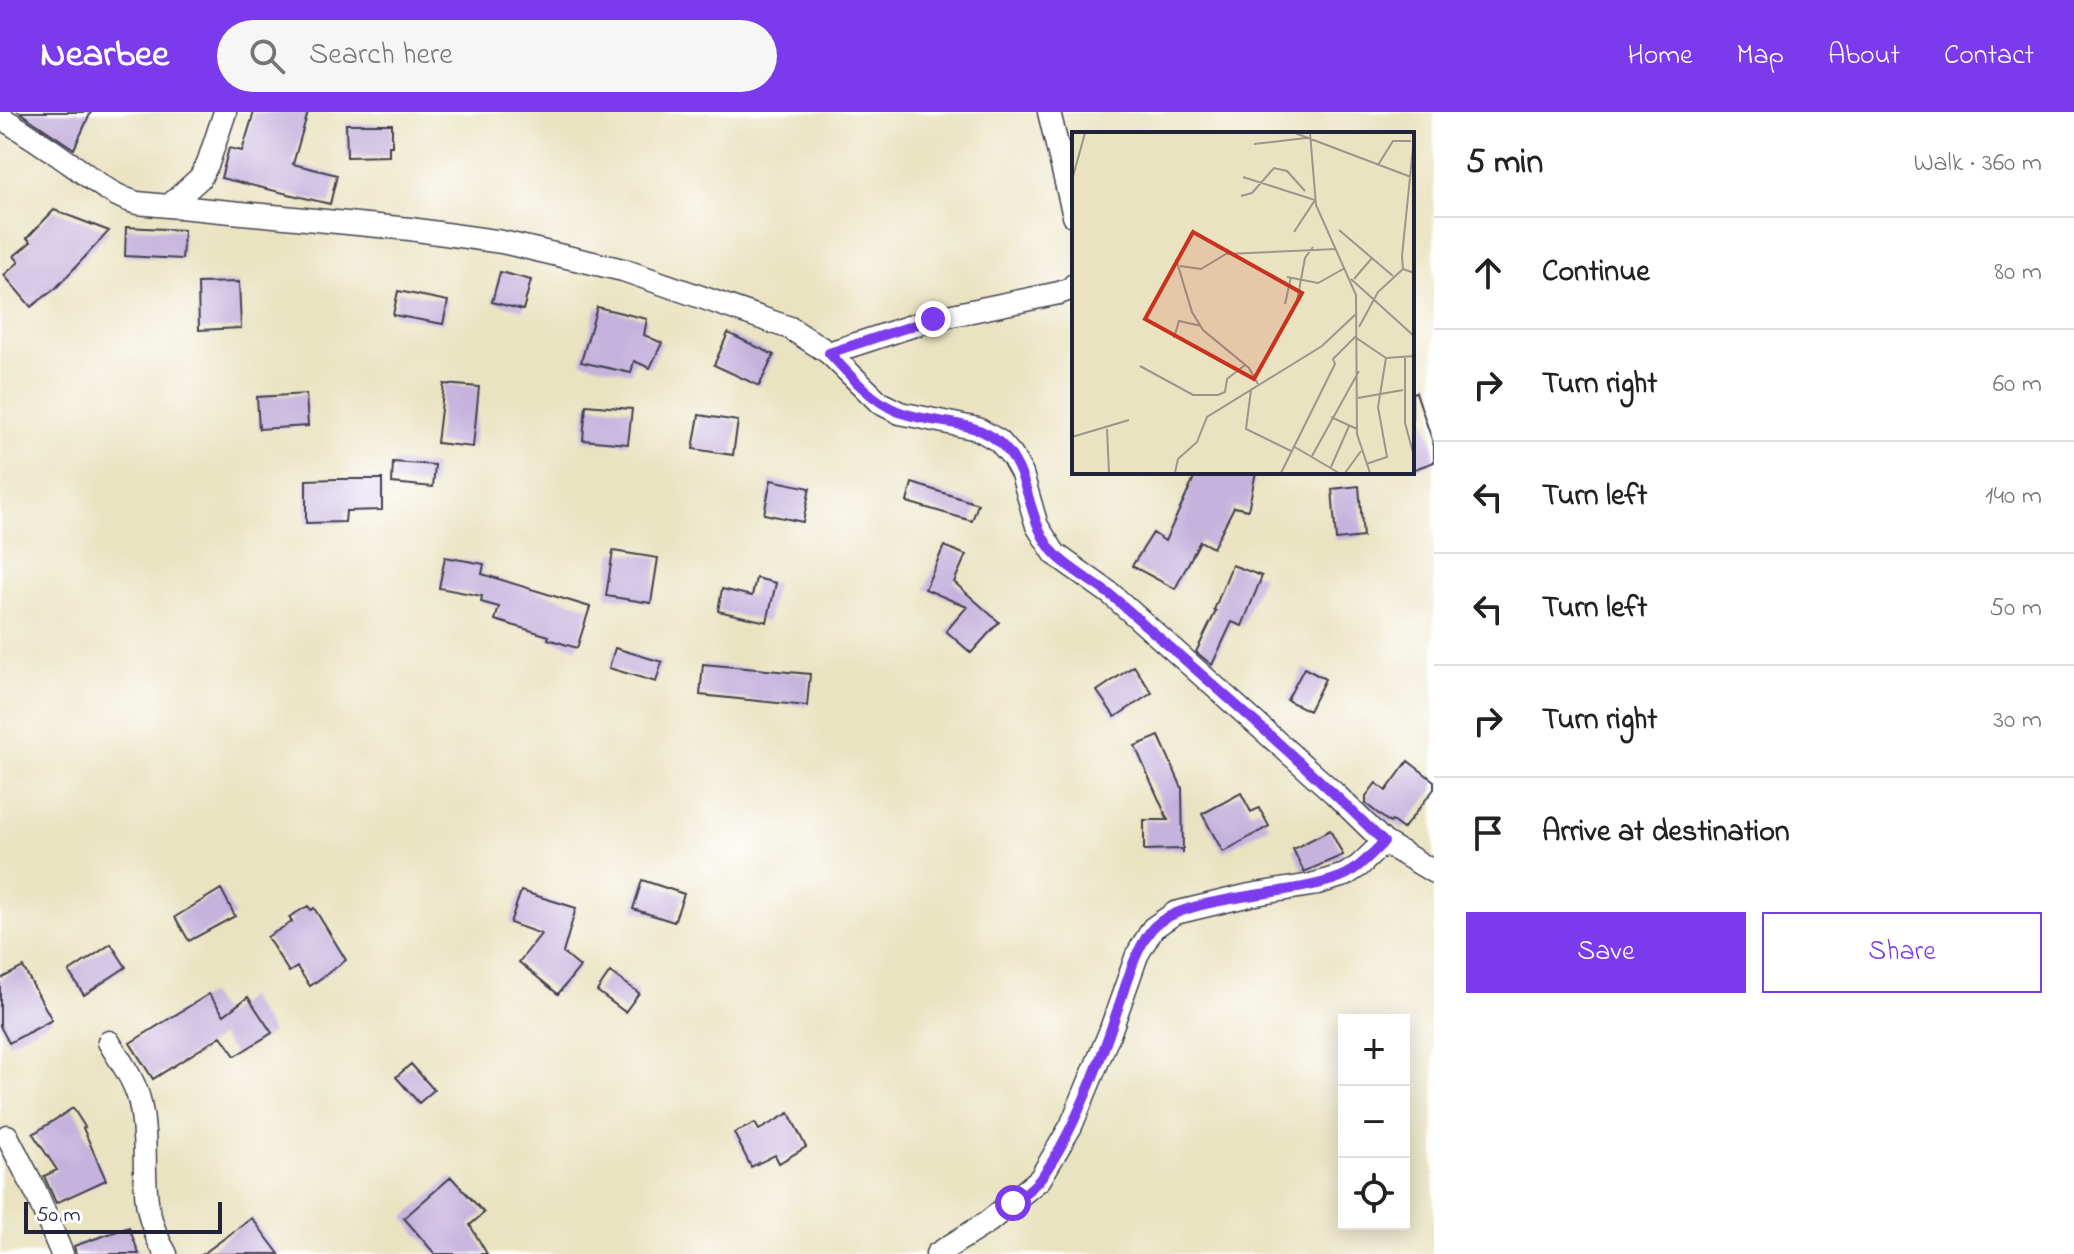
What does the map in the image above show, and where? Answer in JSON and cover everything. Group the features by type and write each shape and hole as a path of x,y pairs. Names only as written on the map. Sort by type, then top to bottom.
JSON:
{"street":[{"path":"170,205 200,178 225,112"},
{"path":"1049,112 1072,208"},
{"path":"0,117 121,198 137,203 410,229 502,242 623,270 790,328 829,353 880,403 900,413 978,429 999,441 1022,474 1037,526 1055,554 1111,594 1334,793 1384,842 1434,872"},
{"path":"829,353 933,319 1059,293 1072,287"},
{"path":"937,1254 988,1222 1040,1179 1071,1126 1110,1032 1137,955 1153,928 1175,913 1345,875 1384,842"},
{"path":"109,1042 139,1099 143,1120 146,1206 156,1237 166,1254"},
{"path":"7,1136 36,1192 62,1254"}],"building":[{"path":"19,112 91,112 74,149"},
{"path":"254,112 308,112 293,164 337,175 330,204 221,178 229,148 242,151"},
{"path":"346,124 392,124 389,156 347,157"},
{"path":"54,210 109,231 56,288 31,307 4,275 19,262 14,256 31,242 27,238"},
{"path":"126,227 184,230 182,259 125,256"},
{"path":"500,272 531,280 523,310 492,302"},
{"path":"239,282 241,328 199,330 198,283"},
{"path":"398,291 448,301 443,324 393,315"},
{"path":"597,307 647,319 644,335 662,343 650,368 634,361 631,373 581,362"},
{"path":"728,333 774,355 759,386 714,365"},
{"path":"444,384 479,387 473,447 437,443"},
{"path":"1414,392 1434,446 1434,462 1414,469"},
{"path":"306,394 308,426 259,429 257,397"},
{"path":"586,405 632,409 628,444 583,440"},
{"path":"699,415 738,421 733,455 693,449"},
{"path":"393,462 435,465 433,487 392,483"},
{"path":"1196,474 1256,474 1248,510 1234,507 1213,548 1200,541 1175,589 1132,566 1153,533 1165,541"},
{"path":"382,479 382,510 346,511 345,522 306,523 306,480"},
{"path":"771,480 810,488 803,522 764,514"},
{"path":"912,483 978,504 972,521 907,502"},
{"path":"1359,486 1363,537 1336,540 1332,489"},
{"path":"944,546 966,555 954,582 999,622 971,653 946,631 967,607 925,589"},
{"path":"613,551 658,558 651,603 606,596"},
{"path":"445,557 484,564 482,574 590,607 577,648 495,620 499,607 481,602 482,596 439,588"},
{"path":"1232,565 1262,576 1242,626 1232,622 1212,665 1196,652 1216,611"},
{"path":"756,578 776,583 767,622 718,611 722,589 752,596"},
{"path":"615,648 662,662 656,682 609,668"},
{"path":"703,664 810,674 807,706 700,695"},
{"path":"1134,666 1152,693 1115,717 1097,691"},
{"path":"1304,668 1325,679 1309,711 1287,700"},
{"path":"1159,736 1182,788 1183,854 1181,849 1144,850 1144,820 1168,820 1135,746"},
{"path":"1408,761 1434,781 1434,789 1403,829 1366,804 1366,796 1376,783 1386,791"},
{"path":"1241,793 1251,812 1259,808 1269,826 1223,852 1202,814"},
{"path":"1330,830 1343,855 1304,872 1293,849"},
{"path":"642,880 684,894 674,922 633,909"},
{"path":"221,889 235,916 189,941 175,917"},
{"path":"521,891 576,908 563,953 580,967 558,994 519,962 541,934 510,923"},
{"path":"308,906 311,910 314,908 346,960 310,986 297,967 289,972 267,937 292,922 289,917"},
{"path":"111,944 126,967 84,995 69,972"},
{"path":"23,967 52,1020 9,1043 0,1026 0,979"},
{"path":"610,972 639,993 625,1012 597,991"},
{"path":"209,994 224,1015 248,997 272,1033 235,1056 221,1036 153,1079 130,1043"},
{"path":"411,1064 434,1090 419,1103 396,1077"},
{"path":"73,1108 85,1127 106,1180 56,1203 44,1176 57,1170 33,1134"},
{"path":"789,1113 806,1147 779,1163 775,1155 751,1167 734,1133 755,1123 759,1130"},
{"path":"451,1177 484,1213 470,1225 487,1254 435,1254 404,1218"},
{"path":"252,1218 279,1254 203,1254"},
{"path":"129,1227 139,1254 76,1254 74,1246"}],"route":[{"path":"933,319 829,353 880,403 900,413 978,429 999,441 1022,474 1037,526 1055,554 1111,594 1334,793 1384,842 1345,875 1175,913 1153,928 1137,955 1110,1032 1071,1126 1040,1179 1013,1203"}]}
